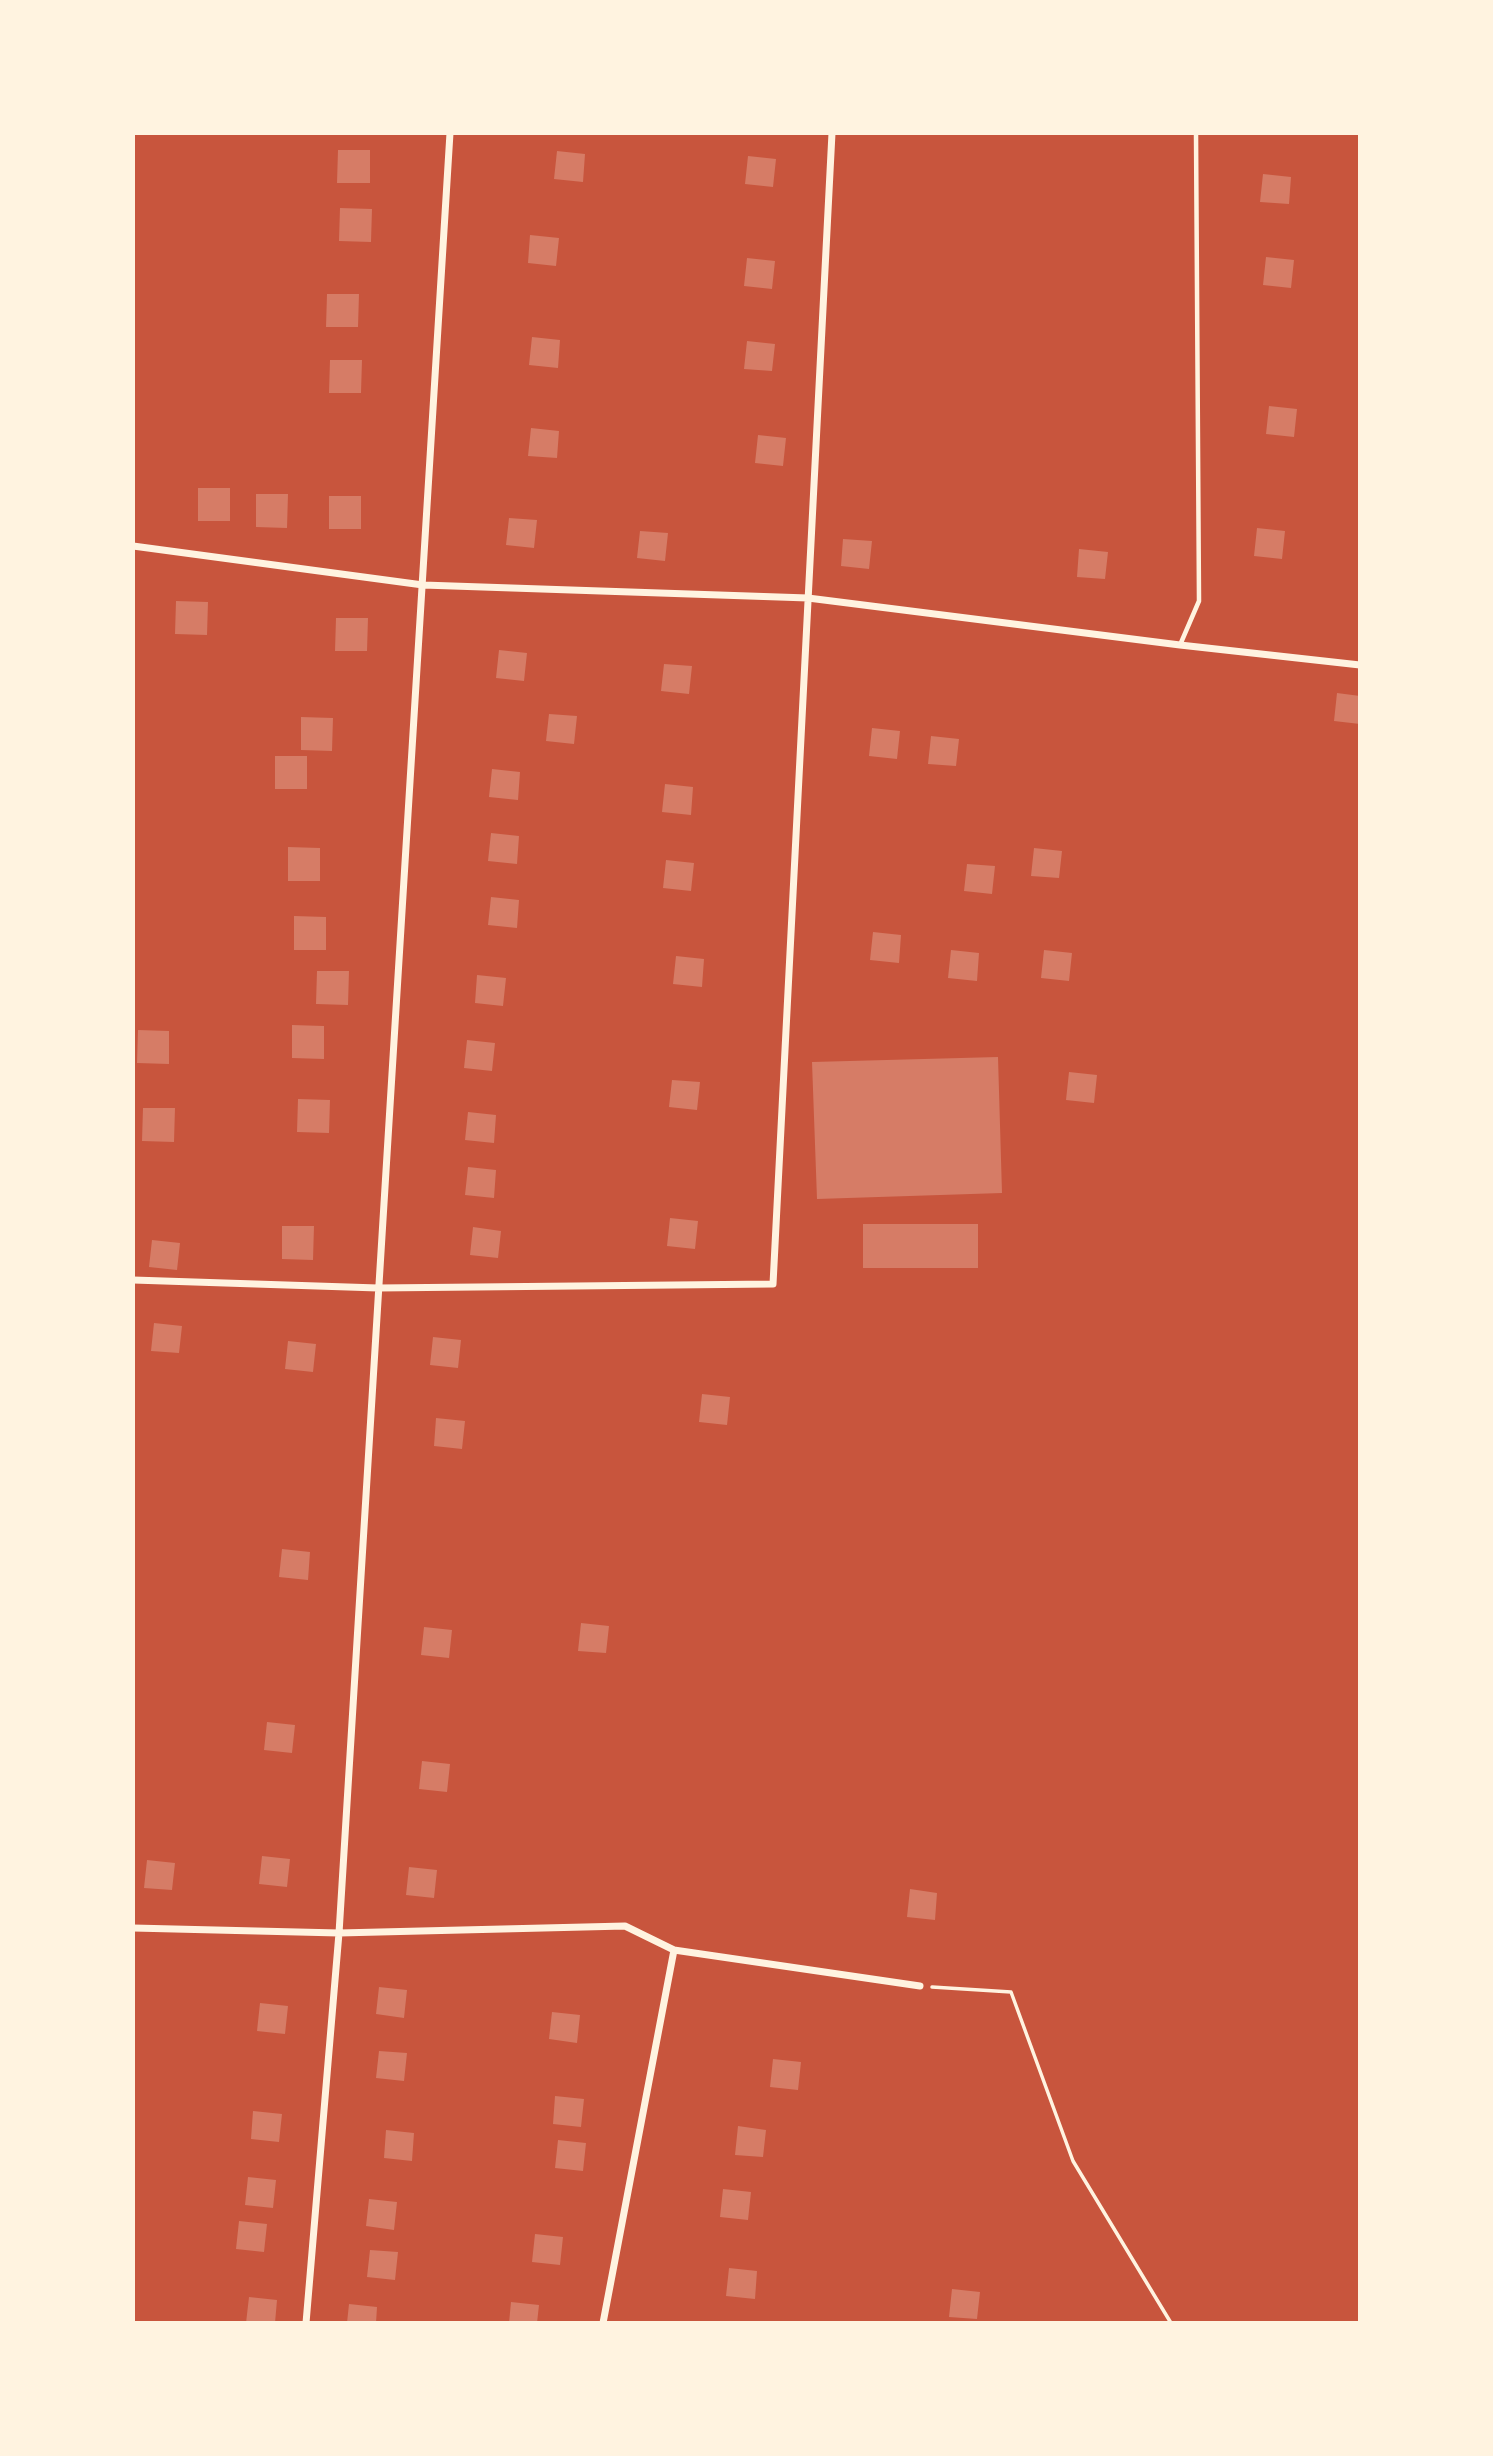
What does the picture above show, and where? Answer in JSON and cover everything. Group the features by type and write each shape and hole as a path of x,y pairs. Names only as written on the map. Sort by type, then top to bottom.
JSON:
{"street":[{"path":"306,2323 339,1933 450,133"},
{"path":"133,1280 378,1288 773,1284 832,133"},
{"path":"133,546 423,586 808,598 1360,665"},
{"path":"133,1928 339,1933 625,1926 674,1950 920,1986"},
{"path":"603,2323 674,1950"}],"lane":[{"path":"1180,645 1199,601 1196,133"}],"path":[{"path":"920,1986 1011,1992 1073,2161 1171,2323"}],"building":[{"path":"338,150 370,150 370,183 337,183"},
{"path":"557,151 585,154 583,182 554,179"},
{"path":"748,156 776,159 773,187 745,184"},
{"path":"1263,174 1291,177 1289,204 1260,202"},
{"path":"340,208 372,209 371,242 339,241"},
{"path":"530,235 559,238 556,266 528,263"},
{"path":"1266,257 1294,260 1291,288 1263,285"},
{"path":"747,258 775,261 772,289 744,286"},
{"path":"327,294 359,294 358,327 326,327"},
{"path":"532,337 560,340 558,368 529,365"},
{"path":"747,341 775,344 772,371 744,369"},
{"path":"330,360 362,360 361,393 329,393"},
{"path":"1269,406 1297,409 1294,437 1266,434"},
{"path":"531,428 559,431 557,458 528,456"},
{"path":"758,435 786,438 783,466 755,463"},
{"path":"198,488 230,488 230,521 198,521"},
{"path":"256,494 288,494 287,528 256,527"},
{"path":"329,496 361,496 361,529 329,529"},
{"path":"509,518 537,520 534,548 506,545"},
{"path":"1257,528 1285,531 1282,559 1254,556"},
{"path":"640,531 668,533 665,561 637,558"},
{"path":"843,539 872,541 869,569 841,566"},
{"path":"1079,549 1108,552 1105,579 1077,577"},
{"path":"176,601 208,602 207,635 175,634"},
{"path":"336,618 368,618 367,651 335,651"},
{"path":"499,650 527,653 524,681 496,678"},
{"path":"664,664 692,666 689,694 661,691"},
{"path":"1337,693 1360,696 1360,724 1334,721"},
{"path":"549,714 577,716 574,744 546,741"},
{"path":"301,717 333,718 332,751 301,750"},
{"path":"872,728 900,731 897,759 869,756"},
{"path":"931,736 959,739 956,766 928,764"},
{"path":"275,756 307,756 307,789 275,789"},
{"path":"492,769 520,772 518,800 489,797"},
{"path":"665,784 693,787 691,815 662,812"},
{"path":"491,833 519,836 517,864 488,861"},
{"path":"288,847 320,848 320,881 288,881"},
{"path":"1034,848 1062,851 1059,878 1031,876"},
{"path":"666,860 694,863 691,891 663,888"},
{"path":"967,864 995,866 992,894 964,891"},
{"path":"491,897 519,900 517,928 488,925"},
{"path":"294,916 326,917 326,950 294,950"},
{"path":"873,932 901,935 899,963 870,960"},
{"path":"951,950 979,953 977,981 948,978"},
{"path":"1044,950 1072,953 1069,981 1041,978"},
{"path":"676,956 704,959 702,987 673,984"},
{"path":"317,971 349,971 348,1005 316,1004"},
{"path":"477,975 506,978 503,1006 475,1003"},
{"path":"292,1025 324,1026 324,1059 292,1058"},
{"path":"138,1030 169,1031 169,1064 137,1063"},
{"path":"467,1040 495,1043 492,1071 464,1068"},
{"path":"998,1057 1002,1193 817,1199 812,1062"},
{"path":"1069,1072 1097,1075 1094,1103 1066,1100"},
{"path":"672,1080 700,1082 697,1110 669,1107"},
{"path":"298,1099 330,1100 329,1133 297,1132"},
{"path":"143,1108 175,1108 174,1142 142,1141"},
{"path":"468,1112 496,1115 494,1143 465,1140"},
{"path":"468,1167 496,1170 494,1198 465,1195"},
{"path":"670,1218 698,1221 695,1249 667,1246"},
{"path":"863,1224 978,1224 978,1268 863,1268"},
{"path":"282,1226 314,1226 313,1260 282,1259"},
{"path":"473,1227 501,1231 498,1258 470,1255"},
{"path":"152,1240 180,1243 177,1270 149,1267"},
{"path":"154,1323 182,1326 179,1353 151,1351"},
{"path":"433,1337 461,1340 458,1368 430,1365"},
{"path":"288,1341 316,1344 313,1372 285,1369"},
{"path":"702,1394 730,1397 727,1425 699,1422"},
{"path":"436,1418 465,1421 462,1449 434,1446"},
{"path":"282,1549 310,1552 308,1580 279,1577"},
{"path":"581,1623 609,1626 606,1653 578,1651"},
{"path":"424,1627 452,1630 449,1658 421,1655"},
{"path":"267,1722 295,1725 292,1753 264,1750"},
{"path":"422,1761 450,1764 447,1792 419,1789"},
{"path":"262,1856 290,1859 287,1887 259,1884"},
{"path":"147,1860 175,1863 172,1890 144,1888"},
{"path":"409,1867 437,1870 434,1898 406,1895"},
{"path":"910,1889 937,1893 935,1920 907,1917"},
{"path":"379,1987 407,1990 404,2018 376,2014"},
{"path":"260,2003 288,2006 285,2034 257,2031"},
{"path":"552,2012 580,2015 577,2043 549,2039"},
{"path":"379,2051 407,2053 404,2081 376,2078"},
{"path":"773,2059 801,2062 798,2090 770,2087"},
{"path":"555,2096 584,2099 581,2127 553,2124"},
{"path":"253,2111 282,2114 279,2142 251,2139"},
{"path":"738,2126 766,2130 763,2157 735,2155"},
{"path":"386,2130 414,2133 412,2161 384,2158"},
{"path":"558,2140 586,2143 583,2171 555,2168"},
{"path":"248,2177 276,2180 273,2208 245,2205"},
{"path":"723,2189 751,2192 748,2220 720,2217"},
{"path":"369,2199 397,2202 394,2230 366,2226"},
{"path":"239,2221 267,2224 264,2252 236,2249"},
{"path":"535,2234 563,2237 560,2265 532,2262"},
{"path":"370,2250 398,2252 395,2280 367,2277"},
{"path":"729,2268 757,2271 755,2299 726,2296"},
{"path":"952,2289 980,2292 977,2319 949,2317"},
{"path":"249,2297 277,2300 275,2323 246,2323"},
{"path":"511,2302 539,2305 537,2323 509,2323"},
{"path":"349,2304 377,2307 376,2323 347,2323"}]}
